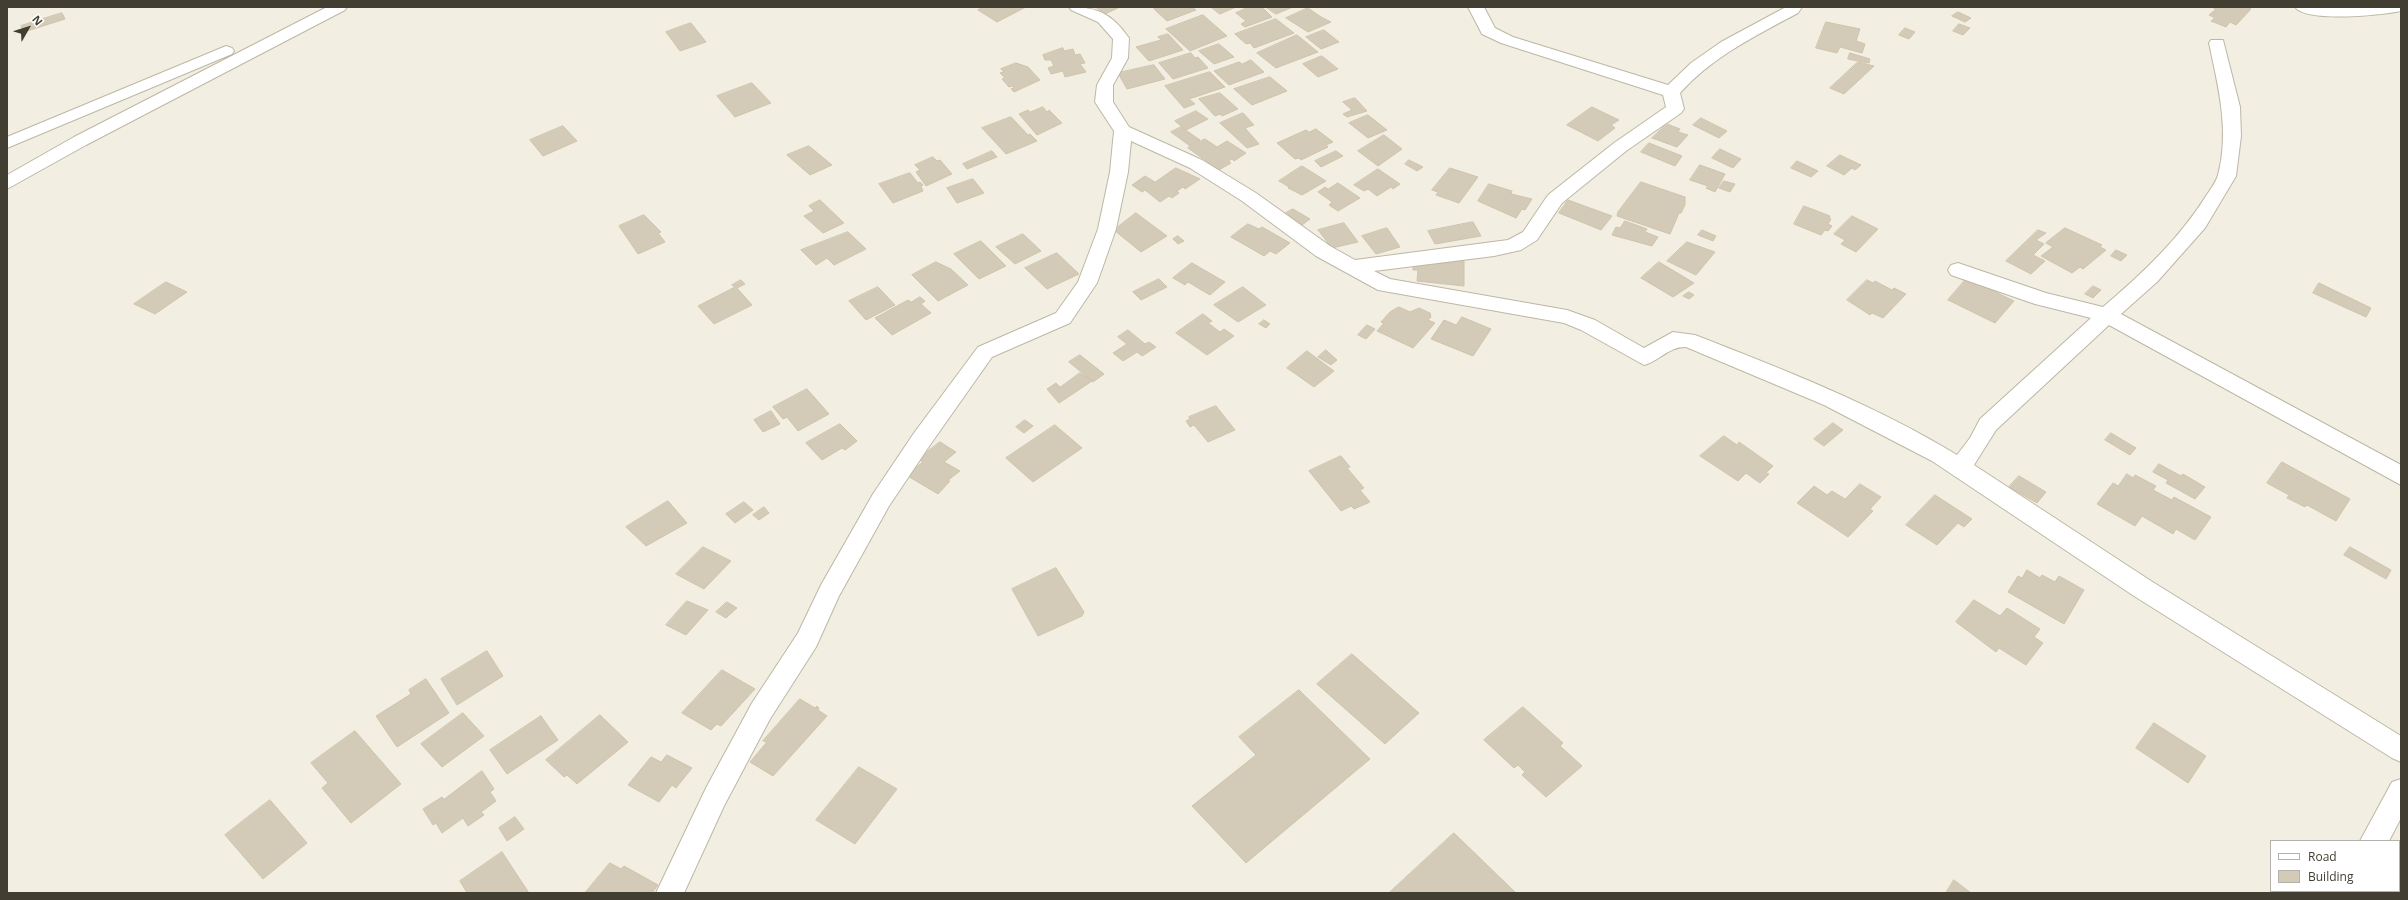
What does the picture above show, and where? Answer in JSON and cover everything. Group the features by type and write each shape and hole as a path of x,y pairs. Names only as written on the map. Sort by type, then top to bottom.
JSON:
{"street":[{"path":"7,143 326,7"},
{"path":"7,183 80,141 339,7"},
{"path":"1077,7 1104,19 1122,38 1120,58 1105,85 1104,102 1123,131 1196,164 1249,197 1323,251 1350,267 1385,285 1567,317 1588,325 1644,358 1673,339 1688,340 1834,400 1914,440 1958,465 2220,638 2401,750"},
{"path":"1476,7 1488,31 1507,40 1671,92"},
{"path":"1671,92 1683,78 1713,54 1792,10 1794,7"},
{"path":"2303,7 2338,13 2362,13 2399,7"},
{"path":"1958,465 1966,460 1978,444 1988,425 2150,277 2198,224 2227,176 2232,136 2232,107 2217,43"},
{"path":"1350,267 1494,250 1514,246 1530,236 1555,199 1620,147 1675,109 1671,92"},
{"path":"670,893 715,797 761,711 807,640 829,592 881,500 922,439 985,352 1063,318 1087,282 1107,229 1119,172 1123,131"},
{"path":"1958,270 2042,299 2107,316 2148,336 2401,476"},
{"path":"2375,840 2401,791"}],"building":[{"path":"984,7 1026,7 997,22 978,10"},
{"path":"1096,7 1120,7 1105,14"},
{"path":"1159,7 1192,7 1196,10 1167,21 1154,9"},
{"path":"1211,7 1236,7 1220,14"},
{"path":"1249,7 1262,7 1272,17 1245,27 1241,24 1246,21 1236,13"},
{"path":"1266,7 1293,7 1276,14"},
{"path":"2211,7 2246,7 2251,9 2236,25 2230,22 2226,27 2211,21 2215,18 2209,15 2216,9"},
{"path":"1308,8 1331,22 1308,32 1286,18"},
{"path":"1958,12 1971,18 1965,22 1952,16"},
{"path":"62,13 65,19 24,32 21,26"},
{"path":"1203,15 1227,36 1190,51 1166,29"},
{"path":"1276,19 1294,33 1254,48 1250,43 1246,44 1235,34"},
{"path":"1826,22 1860,29 1856,41 1865,44 1862,53 1840,47 1837,53 1816,48"},
{"path":"691,23 706,42 680,51 666,32"},
{"path":"1959,24 1970,28 1963,35 1953,31"},
{"path":"1905,28 1915,32 1909,39 1899,35"},
{"path":"1324,30 1339,42 1321,49 1306,37"},
{"path":"1168,34 1183,50 1149,61 1136,47 1161,40 1158,37"},
{"path":"1297,35 1318,52 1276,68 1257,53"},
{"path":"1219,44 1234,57 1214,64 1199,51"},
{"path":"1063,48 1064,51 1073,49 1075,55 1080,54 1085,63 1080,64 1086,72 1065,77 1063,71 1051,74 1048,68 1054,66 1051,60 1045,60 1043,55"},
{"path":"1191,53 1195,58 1198,57 1208,68 1173,79 1159,63"},
{"path":"1850,53 1870,59 1869,63 1848,59"},
{"path":"1322,56 1338,69 1318,77 1303,64"},
{"path":"1251,60 1264,72 1229,85 1214,71 1239,62 1242,64"},
{"path":"1858,62 1874,66 1844,94 1830,88"},
{"path":"1016,63 1028,67 1040,80 1014,92 1011,89 1014,88 1012,86 1009,87 1002,79 1005,78 1000,73 1004,72 1001,69"},
{"path":"1154,65 1165,79 1127,89 1118,73"},
{"path":"1210,72 1225,87 1189,99 1195,104 1184,108 1165,86"},
{"path":"1270,77 1287,91 1252,105 1234,89"},
{"path":"752,83 771,103 735,117 717,96"},
{"path":"1220,93 1238,109 1222,116 1220,114 1215,116 1199,99"},
{"path":"1355,98 1367,111 1347,117 1343,114 1352,110 1343,102"},
{"path":"1043,107 1047,112 1049,110 1062,123 1037,135 1019,114 1028,110 1030,112"},
{"path":"1592,107 1619,120 1611,125 1615,128 1598,141 1567,125"},
{"path":"1196,111 1208,119 1186,130 1175,121"},
{"path":"1243,113 1254,125 1245,128 1259,144 1247,148 1220,123"},
{"path":"1368,115 1387,130 1368,138 1349,123"},
{"path":"1011,117 1028,135 1030,134 1037,141 1006,154 982,128"},
{"path":"1701,118 1727,131 1719,138 1693,125"},
{"path":"1667,124 1680,129 1678,132 1688,135 1677,147 1652,138"},
{"path":"563,126 577,141 543,156 530,140"},
{"path":"1181,127 1200,140 1190,146 1171,132"},
{"path":"1316,129 1333,142 1326,145 1328,147 1301,160 1299,158 1295,159 1277,143 1306,130 1309,132"},
{"path":"1384,135 1402,149 1378,166 1358,151"},
{"path":"1205,139 1217,147 1227,141 1246,153 1234,161 1232,159 1228,161 1231,163 1219,170 1188,148"},
{"path":"1649,143 1682,156 1675,166 1641,152"},
{"path":"809,146 832,165 810,175 787,155"},
{"path":"1720,149 1741,159 1733,168 1712,158"},
{"path":"992,151 997,157 967,169 963,164"},
{"path":"1336,151 1343,156 1321,167 1315,161"},
{"path":"1840,155 1861,165 1855,170 1852,168 1844,175 1827,166"},
{"path":"933,157 937,161 940,160 952,174 926,186 916,172 920,170 915,165"},
{"path":"1409,160 1423,167 1417,171 1405,164"},
{"path":"1797,161 1818,171 1811,177 1791,168"},
{"path":"1700,165 1725,174 1715,192 1706,188 1708,186 1690,180"},
{"path":"1302,166 1326,181 1302,195 1288,188 1289,187 1279,181"},
{"path":"1176,168 1200,179 1185,189 1183,187 1177,191 1179,193 1172,198 1169,196 1160,202 1145,190 1142,192 1132,185 1145,176 1155,182"},
{"path":"1450,168 1478,177 1459,203 1436,195 1438,192 1432,190"},
{"path":"1378,169 1400,184 1393,189 1391,187 1377,196 1368,189 1364,191 1354,185"},
{"path":"910,173 918,183 920,182 923,185 921,186 923,191 893,203 879,184"},
{"path":"973,179 984,193 957,203 947,188"},
{"path":"1724,181 1735,184 1730,192 1719,188"},
{"path":"1641,182 1685,197 1685,205 1681,213 1679,213 1670,234 1617,216 1618,212"},
{"path":"1338,183 1360,198 1338,211 1329,205 1332,202 1318,192 1325,187 1328,189"},
{"path":"1489,184 1512,191 1511,194 1532,199 1525,210 1522,209 1516,218 1478,201"},
{"path":"820,200 844,223 823,233 804,216 814,211 809,206"},
{"path":"1568,200 1612,216 1601,230 1559,213"},
{"path":"1804,206 1830,216 1829,218 1831,219 1828,224 1832,226 1828,231 1825,230 1821,235 1794,224"},
{"path":"1293,209 1310,219 1302,225 1284,214"},
{"path":"1136,213 1167,236 1141,252 1114,230"},
{"path":"644,215 661,232 658,233 665,242 638,254 619,226"},
{"path":"1852,216 1878,229 1856,252 1841,244 1845,240 1834,234"},
{"path":"1625,221 1647,229 1645,232 1658,237 1652,246 1612,235 1616,227 1620,228"},
{"path":"1473,222 1481,236 1435,244 1428,231"},
{"path":"1344,223 1358,242 1332,248 1318,230"},
{"path":"1248,224 1259,229 1262,227 1290,243 1276,254 1270,251 1264,256 1231,237"},
{"path":"1387,228 1400,247 1376,254 1362,236"},
{"path":"2065,228 2102,245 2100,247 2106,250 2083,269 2080,267 2072,273 2041,256 2053,247 2046,243"},
{"path":"1702,230 1716,236 1713,241 1698,235"},
{"path":"2038,230 2046,233 2036,240 2044,244 2033,255 2045,261 2031,274 2006,261"},
{"path":"848,232 866,249 834,265 827,258 816,265 801,250"},
{"path":"1023,234 1041,251 1015,264 996,247"},
{"path":"1178,236 1184,241 1178,244 1173,239"},
{"path":"981,241 1006,266 979,279 954,254"},
{"path":"1687,242 1715,252 1696,275 1667,261"},
{"path":"2116,250 2127,255 2121,261 2111,256"},
{"path":"1057,253 1079,274 1047,289 1025,268"},
{"path":"1450,260 1464,261 1464,286 1417,281 1418,270 1413,270 1413,262 1450,263"},
{"path":"936,262 951,269 968,285 938,301 912,275"},
{"path":"1659,262 1694,283 1673,297 1641,278"},
{"path":"1192,263 1225,282 1210,295 1188,282 1185,285 1173,278"},
{"path":"1967,278 2014,301 1995,323 1948,300"},
{"path":"1159,279 1167,287 1141,300 1133,292"},
{"path":"741,280 745,284 737,288 752,305 714,324 698,306 735,287 732,285"},
{"path":"1867,280 1873,283 1875,281 1892,290 1894,288 1906,294 1883,318 1872,313 1870,315 1847,300"},
{"path":"166,282 187,292 155,314 134,304"},
{"path":"2319,283 2371,308 2366,317 2313,293"},
{"path":"2093,286 2101,290 2093,298 2085,294"},
{"path":"878,287 895,305 866,320 849,301"},
{"path":"1243,287 1266,305 1238,322 1214,305"},
{"path":"1689,292 1694,295 1689,299 1683,296"},
{"path":"920,297 925,301 921,304 931,313 892,335 875,318 908,300 911,302"},
{"path":"1399,307 1410,312 1419,308 1430,313 1431,317 1428,320 1435,323 1413,348 1377,331 1384,323 1381,322 1390,312"},
{"path":"1203,314 1212,321 1208,323 1220,332 1224,329 1234,336 1207,355 1176,333"},
{"path":"1462,317 1491,329 1473,356 1431,339 1444,320 1456,325"},
{"path":"1264,320 1270,324 1266,328 1259,324"},
{"path":"1367,325 1375,329 1366,339 1358,335"},
{"path":"1128,330 1145,344 1149,342 1156,347 1142,356 1137,352 1123,361 1113,353 1127,344 1118,337"},
{"path":"1326,350 1337,360 1331,365 1318,357"},
{"path":"1307,351 1334,371 1314,387 1287,368"},
{"path":"1080,355 1104,374 1093,382 1069,362"},
{"path":"1080,373 1092,381 1059,403 1047,389 1056,383 1060,387"},
{"path":"807,389 829,414 798,431 787,417 783,419 773,407"},
{"path":"1216,406 1235,430 1208,442 1194,425 1190,427 1186,421 1190,419 1189,417"},
{"path":"771,411 780,424 763,432 754,420"},
{"path":"1025,420 1033,426 1024,433 1016,427"},
{"path":"1833,423 1843,430 1824,446 1814,439"},
{"path":"840,424 857,441 845,450 842,448 822,460 806,443"},
{"path":"1055,425 1082,448 1033,482 1006,458"},
{"path":"2111,433 2136,448 2130,455 2105,440"},
{"path":"1724,436 1737,445 1739,442 1773,466 1766,473 1769,474 1760,483 1746,473 1738,481 1700,456"},
{"path":"940,442 956,452 944,462 960,471 947,481 950,481 938,494 906,475 923,462 918,459"},
{"path":"1341,456 1350,467 1347,468 1364,488 1360,490 1370,502 1354,509 1351,506 1341,511 1309,471"},
{"path":"2282,462 2350,499 2336,521 2307,505 2305,507 2287,498 2289,495 2267,483"},
{"path":"2159,464 2181,476 2183,474 2205,487 2195,499 2166,483 2168,480 2153,472"},
{"path":"2127,474 2133,478 2135,475 2156,486 2153,490 2172,500 2174,497 2211,517 2195,540 2176,529 2173,534 2142,516 2135,526 2097,504 2113,483 2118,486"},
{"path":"2019,476 2046,492 2037,503 2009,487"},
{"path":"1860,484 1881,497 1870,509 1873,511 1848,537 1797,503 1814,486 1827,495 1832,491 1845,499"},
{"path":"1935,495 1972,519 1964,527 1958,523 1937,545 1906,525"},
{"path":"668,501 687,523 646,546 626,527"},
{"path":"744,502 753,510 735,523 726,514"},
{"path":"764,507 769,513 759,520 753,515"},
{"path":"703,547 731,561 704,589 676,574"},
{"path":"2350,547 2391,570 2386,579 2344,555"},
{"path":"1056,568 1084,612 1082,616 1038,636 1012,589"},
{"path":"2027,570 2040,578 2042,575 2055,582 2059,576 2084,590 2064,624 2008,592 2018,576 2022,578"},
{"path":"1974,600 2000,616 2007,608 2040,629 2034,637 2043,643 2026,665 1999,648 1996,652 1956,622"},
{"path":"687,601 708,610 686,635 666,625"},
{"path":"727,602 737,608 726,618 716,612"},
{"path":"487,651 503,676 457,705 441,679"},
{"path":"1352,654 1419,713 1385,744 1317,684"},
{"path":"722,670 755,689 721,726 717,724 711,730 682,713"},
{"path":"426,679 449,713 397,747 376,716 411,694 409,690"},
{"path":"1299,690 1370,759 1246,863 1192,806 1256,755 1239,737"},
{"path":"800,699 815,708 817,706 819,708 818,710 827,716 773,776 750,762 767,742 763,741"},
{"path":"1523,707 1563,743 1560,746 1582,766 1546,797 1522,775 1525,772 1518,765 1514,768 1484,740"},
{"path":"463,713 484,736 442,767 421,744"},
{"path":"600,715 628,742 577,784 567,775 564,777 546,760"},
{"path":"541,716 558,740 507,774 490,750"},
{"path":"2154,723 2206,756 2188,783 2136,748"},
{"path":"355,731 401,784 351,823 322,788 328,783 311,763"},
{"path":"667,755 692,768 676,788 672,785 659,802 628,785 651,757 661,762"},
{"path":"859,767 897,789 855,844 816,820"},
{"path":"482,771 494,789 490,792 496,801 481,812 484,815 468,826 463,818 442,833 436,823 433,825 423,809 442,797 444,799"},
{"path":"270,800 307,843 263,879 225,835"},
{"path":"515,817 524,829 507,841 499,828"},
{"path":"1454,833 1516,893 1389,893"},
{"path":"502,852 529,893 467,893 460,881"},
{"path":"610,863 621,869 624,866 658,885 652,893 585,893"},
{"path":"1954,880 1971,893 1946,893"}]}
